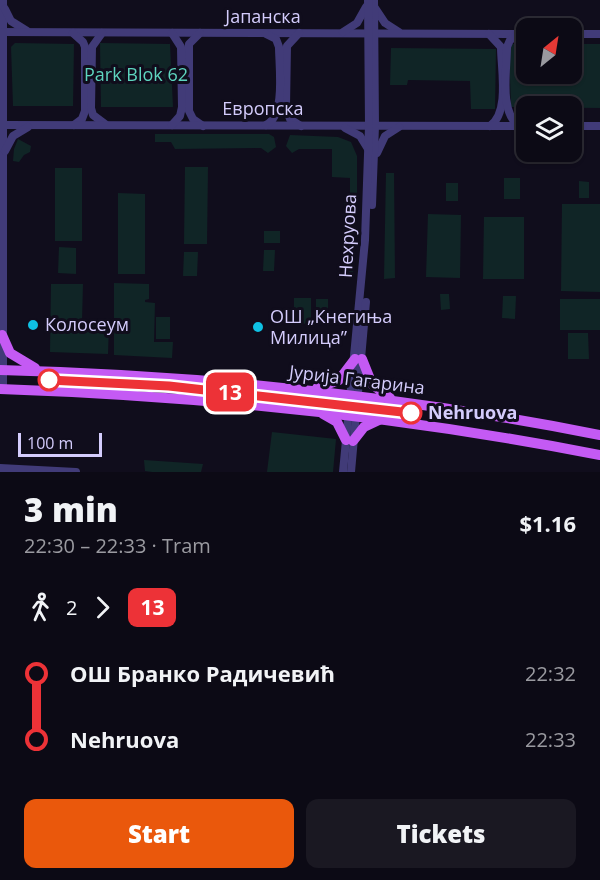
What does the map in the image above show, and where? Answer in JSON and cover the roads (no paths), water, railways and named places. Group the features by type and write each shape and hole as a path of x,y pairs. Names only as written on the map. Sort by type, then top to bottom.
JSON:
{"main road":[{"path":"2,335 15,357 27,365 47,371"},
{"path":"309,390 339,380 359,359 372,384 395,400"},
{"name":"Јурија Гагарина","path":"2,370 189,379 309,390 395,400 600,435"},
{"name":"Јурија Гагарина","path":"1,389 144,395 309,409 353,414 600,455"},
{"path":"309,409 334,420 350,440 367,425 383,419"}],"street":[{"path":"1,389 3,2"},
{"path":"3,2 11,21 30,32"},
{"path":"339,33 353,27 371,2 385,23 402,33"},
{"name":"Нехруова","path":"343,472 350,440 359,359 374,161 371,2"},
{"name":"Јапанска","path":"2,32 516,34"},
{"path":"73,33 85,47 85,111 82,118 74,125"},
{"path":"102,33 92,47 91,108 97,119 107,125"},
{"path":"172,33 181,44 182,106 180,116 172,125"},
{"path":"200,33 189,44 189,111 192,119 203,126"},
{"path":"265,33 276,39 279,47 278,110 274,120 265,126"},
{"path":"299,33 287,46 286,106 290,119 301,126"},
{"path":"488,34 500,44 501,59 501,114 490,126"},
{"path":"582,34 600,34"},
{"path":"516,37 510,40 507,47 507,109 512,120 516,122"},
{"name":"Европска","path":"2,125 516,126"},
{"path":"3,157 13,136 31,125"},
{"path":"336,126 360,136 368,149"},
{"name":"Нехруова","path":"359,359 368,149 372,126"},
{"path":"374,161 381,141 399,126"},
{"path":"582,126 600,126"},
{"name":"Нехруова","path":"350,440 351,472"},
{"path":"0,468 76,472"}],"tram line":[{"name":"13","path":"49,380 169,386 350,404 411,413"}],"place":[{"name":"Колосеум","path":"33,325"},
{"name":"ОШ „Кнегиња Милица”","path":"258,327"},
{"name":"Nehruova","path":"411,413"}],"park label":[{"name":"Park Blok 62","path":"136,75"}]}
